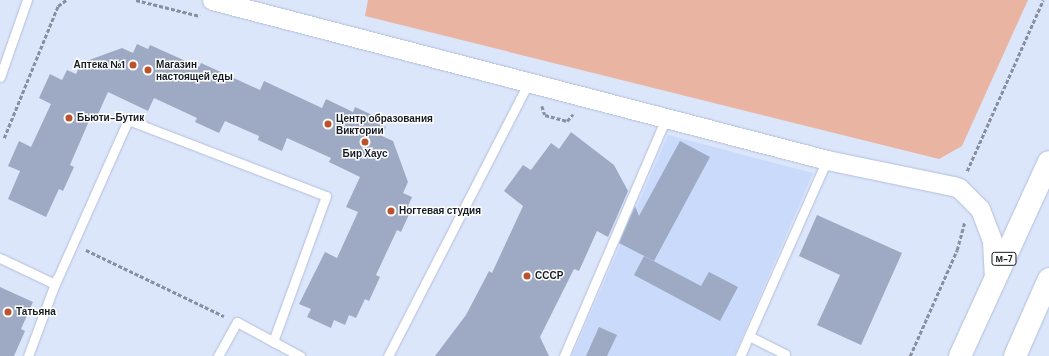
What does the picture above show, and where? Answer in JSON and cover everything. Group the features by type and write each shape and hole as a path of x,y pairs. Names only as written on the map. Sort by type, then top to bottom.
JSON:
{"highway":[{"name":"М-7","path":"960,356 1049,162"},
{"path":"1015,356 1049,279"}],"street":[{"path":"212,0 827,160 959,188 980,209 992,241 994,280"}],"lane":[{"path":"0,77 27,0"},
{"path":"388,356 529,82"},
{"path":"564,356 666,118"},
{"path":"0,258 55,284 128,120 326,196 273,342"},
{"path":"740,356 827,160"},
{"path":"28,356 59,275"},
{"path":"218,356 237,322 300,356"},
{"path":"749,336 785,354 784,356"}],"path":[{"path":"4,138 58,6 66,0"},
{"path":"910,356 957,250 966,216 959,188 1043,0"},
{"path":"73,244 237,322"}],"shaded area":[{"path":"368,0 1028,0 962,146 939,159 365,16"},
{"path":"668,135 813,173 734,356 572,356"}],"building":[{"path":"137,44 148,49 150,45 199,67 201,63 260,90 264,81 322,108 326,99 353,112 355,107 379,118 377,123 386,127 382,136 393,141 408,182 403,193 412,197 408,206 412,208 401,232 397,230 376,275 380,277 369,301 365,299 356,318 349,315 345,325 334,320 331,328 307,317 311,309 299,304 325,252 337,258 358,212 346,207 360,177 329,162 331,158 287,138 282,151 258,140 259,136 225,121 219,133 195,122 197,118 154,98 148,111 108,92 94,123 89,121 70,165 74,167 63,191 59,189 46,217 8,199 20,171 8,166 19,141 31,147 51,104 39,98 50,74 62,80 67,70 76,74 81,63 122,48 133,53"},
{"path":"571,132 614,165 628,191 608,237 597,231 579,271 574,269 540,337 549,356 435,356 466,315 489,271 492,273 523,206 504,191 523,165 531,170 551,143 559,149"},
{"path":"680,141 710,157 654,261 619,243 635,206 639,216"},
{"path":"817,215 902,253 861,345 817,325 840,275 799,256"},
{"path":"644,256 701,286 709,272 738,287 720,321 634,275"},
{"path":"0,287 33,302 21,329 25,331 14,356 0,356"},
{"path":"599,327 617,335 607,356 586,356"}],"place":[{"name":"Аптека №1","path":"133,65"},
{"name":"Магазин настоящей еды","path":"148,70"},
{"name":"Бьюти-Бутик","path":"69,118"},
{"name":"Центр образования Виктории","path":"328,124"},
{"name":"Бир Хаус","path":"365,142"},
{"name":"Ногтевая студия","path":"391,211"},
{"name":"СССР","path":"527,276"},
{"name":"Татьяна","path":"8,312"}]}
